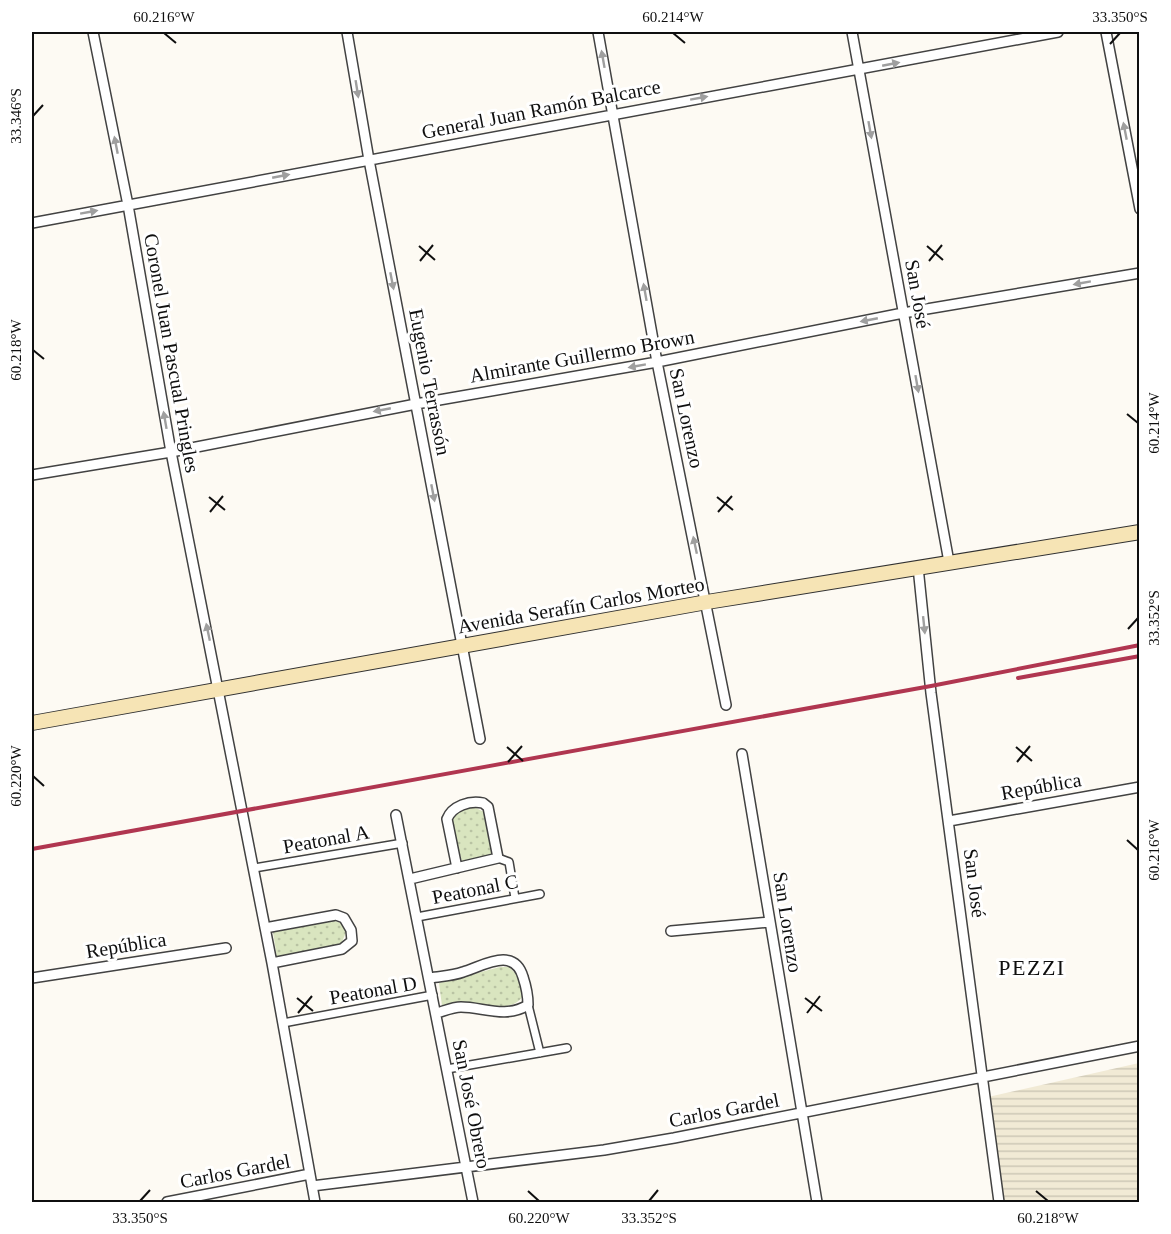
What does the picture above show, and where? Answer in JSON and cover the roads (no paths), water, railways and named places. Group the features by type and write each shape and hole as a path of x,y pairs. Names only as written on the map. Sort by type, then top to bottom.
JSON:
{"main road":[{"name":"Avenida Serafín Carlos Morteo","path":"32,723 707,602 1140,532"}],"street":[{"name":"Coronel Juan Pascual Pringles","path":"93,32 128,205 171,452 254,868 315,1203"},
{"name":"Eugenio Terrassón","path":"347,32 369,159 480,739"},
{"name":"San Lorenzo","path":"598,32 657,362 726,705"},
{"name":"San José","path":"852,32 950,562"},
{"name":"General Juan Ramón Balcarce","path":"32,223 613,113 1058,32"},
{"path":"1106,32 1140,209"},
{"name":"Almirante Guillermo Brown","path":"32,475 171,452 416,404 657,362 903,313 1140,273"},
{"name":"San José","path":"918,567 931,693 999,1203"},
{"name":"San Lorenzo","path":"742,754 817,1203"},
{"name":"República","path":"949,821 1140,787"},
{"path":"457,868 447,819 450,812 468,803 477,801 488,807 498,858"},
{"name":"San José Obrero","path":"396,814 473,1203"},
{"name":"Peatonal A","path":"254,868 403,843"},
{"path":"410,879 498,858 509,862 515,898"},
{"name":"Peatonal C","path":"417,917 540,894"},
{"path":"265,928 336,915 344,918 351,930 352,941 342,949 272,963"},
{"path":"672,931 770,922"},
{"name":"República","path":"32,978 226,948"},
{"path":"430,978 458,974 486,963 508,960 516,962 521,970 528,995 528,1005 540,1053"},
{"name":"Peatonal D","path":"283,1023 433,995"},
{"name":"San José Obrero","path":"437,1013 460,1007 485,1012 528,1005"},
{"name":"Carlos Gardel","path":"312,1186 604,1150 982,1079 1140,1046"},
{"path":"447,1069 567,1048"},
{"name":"Carlos Gardel","path":"167,1203 310,1174"}],"railway":[{"path":"32,849 931,686 1140,645"},
{"path":"1018,678 1140,656"}],"district":[{"name":"PEZZI","path":"1032,967"}]}
